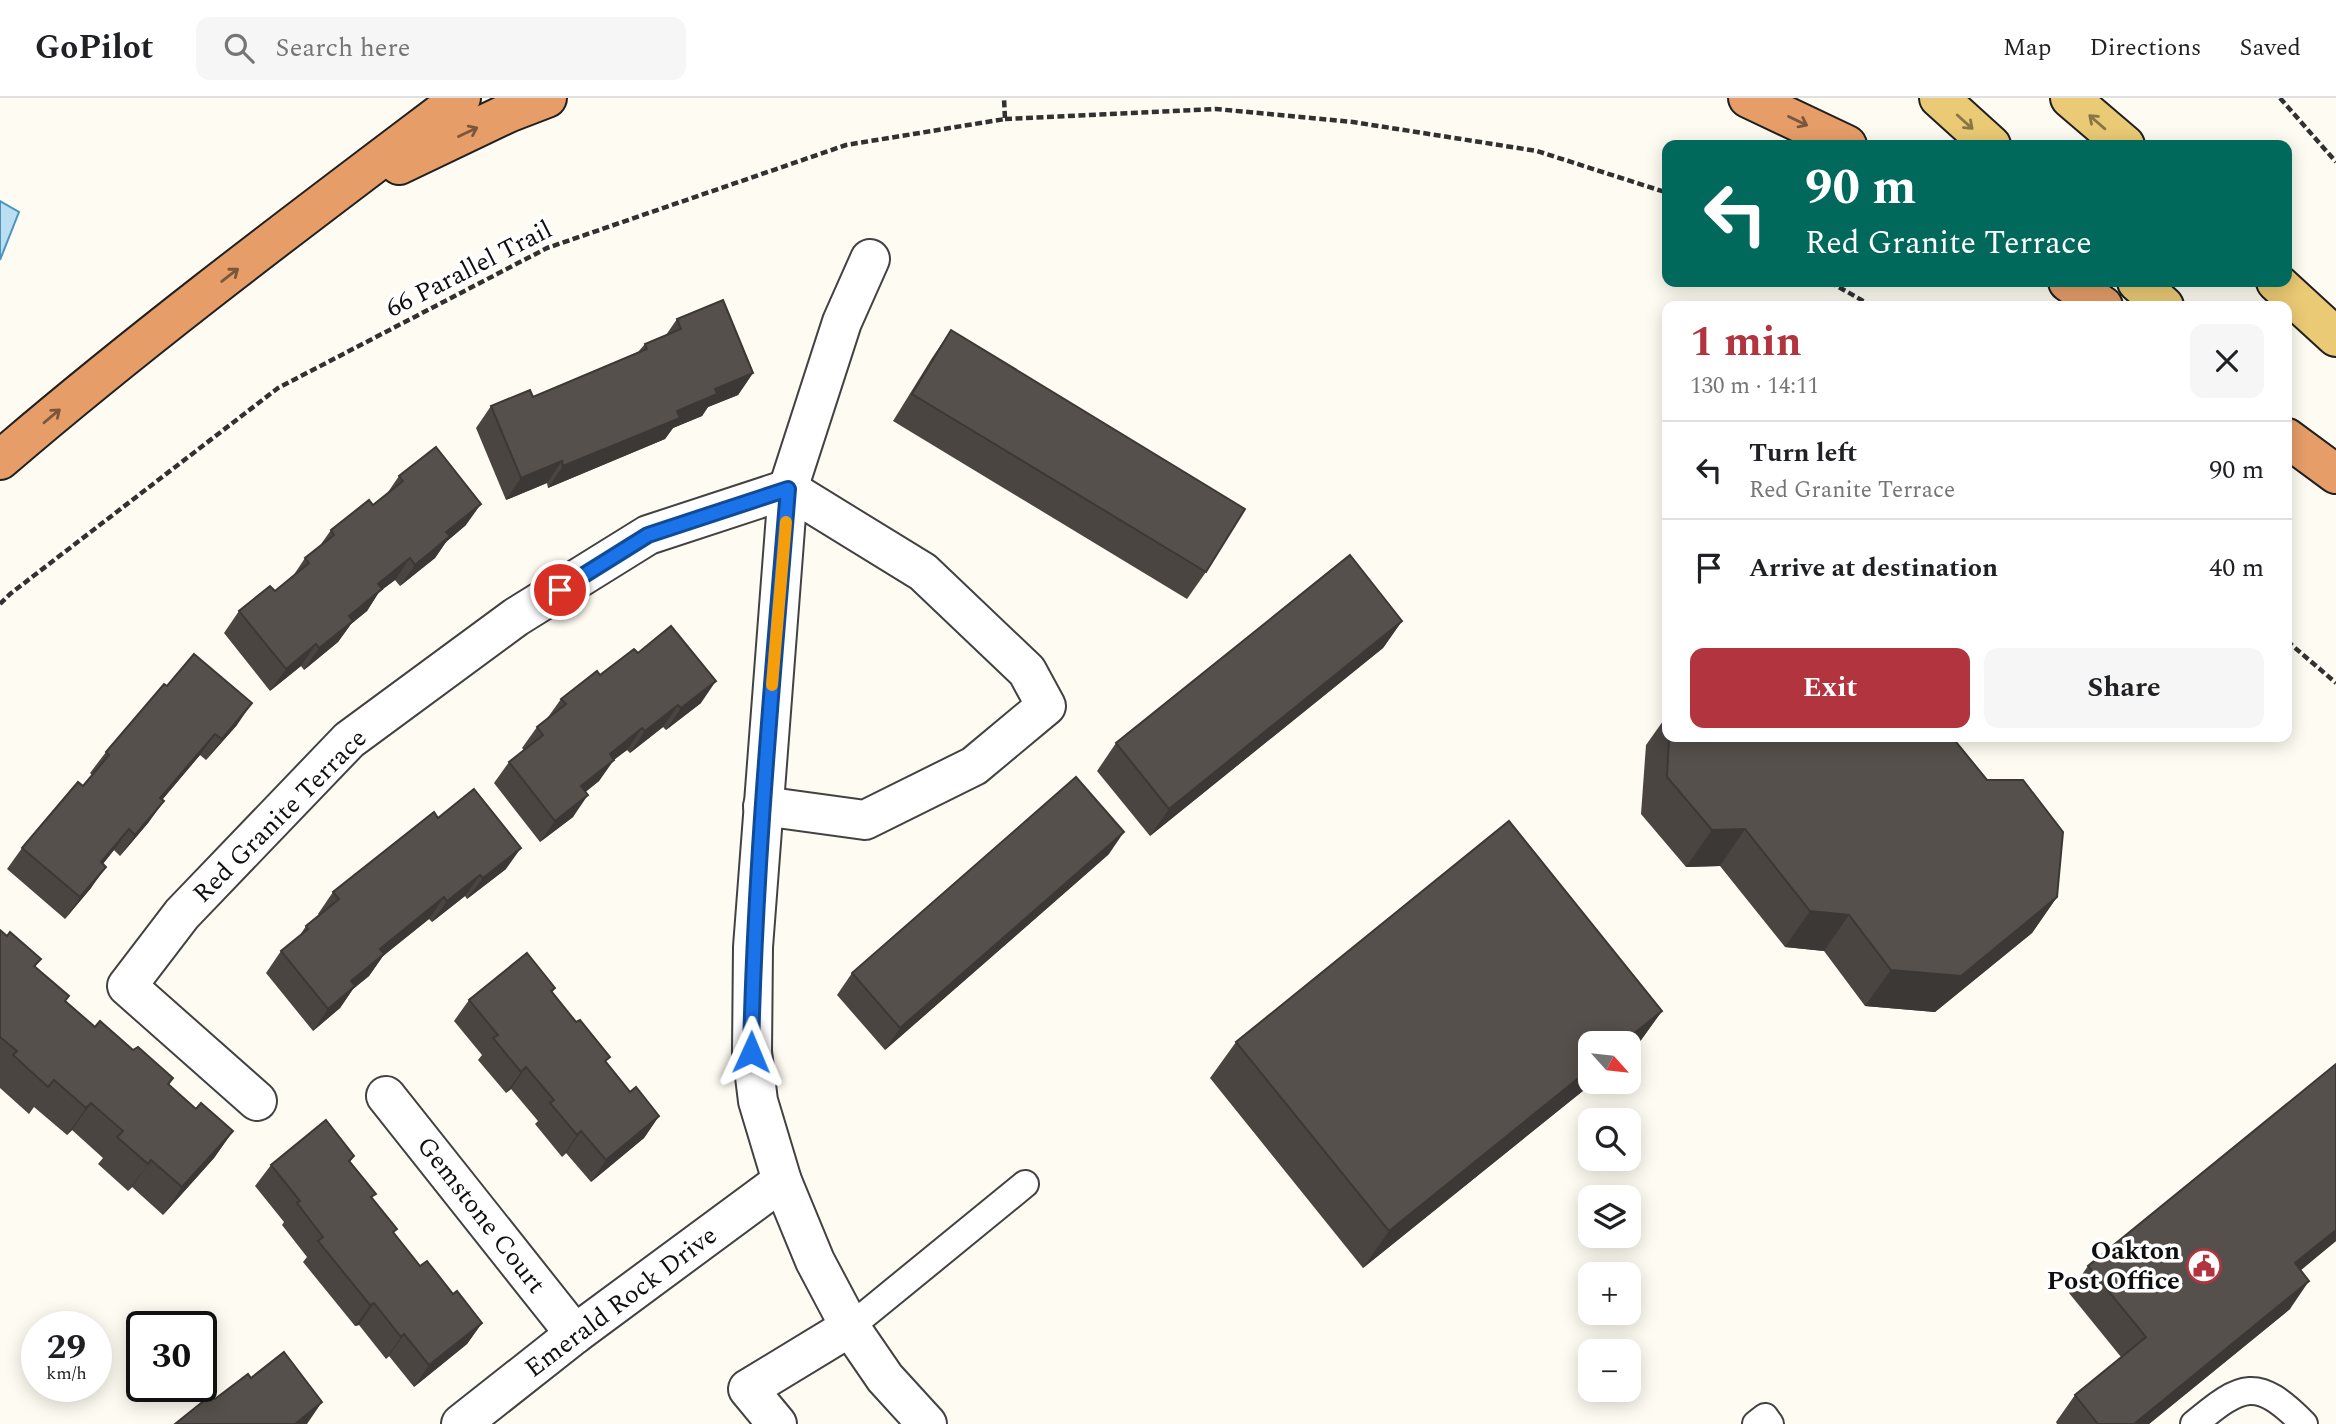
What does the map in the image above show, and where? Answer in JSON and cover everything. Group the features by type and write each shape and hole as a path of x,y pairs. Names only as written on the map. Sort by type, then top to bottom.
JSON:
{"highway":[{"path":"0,460 51,416 460,98"},
{"path":"319,206 433,148 547,98"},
{"path":"1748,98 1836,140"},
{"path":"2075,287 2096,301"},
{"path":"2292,442 2336,474"}],"main road":[{"path":"1939,98 1985,140"},
{"path":"2070,98 2119,140"},
{"path":"2143,287 2158,301"},
{"path":"2281,287 2336,337"},
{"path":"2292,424 2336,464"}],"street":[{"path":"870,259 842,323 788,489 763,806 754,947 751,1052 758,1101 782,1181 815,1261 850,1327 885,1378 928,1424"},
{"path":"763,806 865,820 974,766 1046,706 1027,671 923,572 788,489"},
{"name":"Red Granite Terrace","path":"257,1101 127,986 182,914 349,740 516,617 648,535 788,489"},
{"name":"Gemstone Court","path":"386,1096 575,1334"},
{"name":"Emerald Rock Drive","path":"461,1424 575,1334 782,1181"},
{"path":"777,1424 748,1389 850,1327"}],"lane":[{"path":"850,1327 1026,1184"},
{"path":"2194,1424 2222,1401 2242,1391 2263,1392 2281,1401 2304,1424"},
{"path":"1756,1424 1765,1417 1770,1424"}],"path":[{"path":"1004,98 1004,119"},
{"path":"2280,98 2336,162"},
{"name":"66 Parallel Trail","path":"0,604 278,388 547,248 846,145 1004,119 1216,109 1353,122 1537,151 1662,191"},
{"path":"1839,287 1863,301"},
{"path":"2292,645 2336,683"}],"water":[{"path":"0,201 19,212 0,260"}],"building":[{"path":"723,300 753,373 715,389 717,394 677,411 680,418 563,466 562,461 521,478 491,406 530,390 533,397 647,349 645,344 681,329 677,319"},
{"path":"951,330 1245,509 1206,572 912,394"},
{"path":"436,447 481,504 446,532 450,536 415,565 410,558 378,584 382,589 349,616 353,621 319,648 316,644 286,669 239,611 270,586 275,591 309,563 305,558 334,535 331,530 369,500 373,505 403,481 399,476"},
{"path":"1350,555 1402,621 1169,809 1116,743"},
{"path":"671,626 716,681 681,708 678,705 645,731 642,728 610,754 614,760 581,786 588,795 555,821 509,762 543,735 537,727 566,704 561,699 597,671 600,675 634,649 638,653"},
{"path":"194,654 252,703 222,739 215,734 160,798 164,801 135,835 129,829 101,862 106,867 80,897 22,848 78,782 83,786 109,755 106,752 164,684 167,686"},
{"path":"1669,742 1956,742 1987,780 2023,780 2063,832 2057,897 1961,976 1891,970 1849,915 1810,911 1745,829 1712,830 1667,777"},
{"path":"1076,777 1124,832 900,1028 852,973"},
{"path":"474,789 521,848 483,878 480,875 447,901 444,897 380,949 384,954 351,981 355,986 328,1009 281,951 339,899 333,892 434,812 438,818"},
{"path":"1509,821 1662,1011 1637,1031 1578,1031 1578,1078 1389,1231 1236,1042"},
{"path":"0,930 7,936 10,932 41,959 34,966 69,996 65,1001 95,1027 100,1021 133,1050 138,1047 173,1078 168,1084 196,1109 201,1103 233,1131 182,1187 151,1160 148,1164 117,1137 123,1131 91,1103 86,1108 54,1080 48,1087 13,1055 17,1051 0,1037"},
{"path":"527,953 555,988 551,991 576,1022 580,1020 610,1057 605,1061 630,1092 636,1087 659,1116 606,1160 581,1131 577,1135 550,1103 554,1100 526,1067 521,1072 493,1038 498,1035 469,1000"},
{"name":"Oakton Post Office","path":"2336,1064 2336,1230 2295,1263 2309,1281 2134,1424 2098,1424 2075,1395 2146,1337 2088,1266"},
{"path":"326,1120 354,1156 349,1161 376,1194 371,1197 397,1229 393,1232 420,1266 427,1261 453,1294 457,1291 482,1323 429,1365 404,1334 401,1337 374,1303 370,1305 318,1241 323,1237 297,1203 300,1201 271,1165"},
{"path":"284,1352 322,1402 295,1424 175,1424 202,1402 217,1402 217,1397 248,1374 251,1378"}],"slow traffic":[{"path":"772,685 786,522"}],"place":[{"name":"Oakton Post Office","path":"2204,1266"}],"route":[{"path":"560,590 648,535 788,489 763,806 754,947 751,1052"}]}
